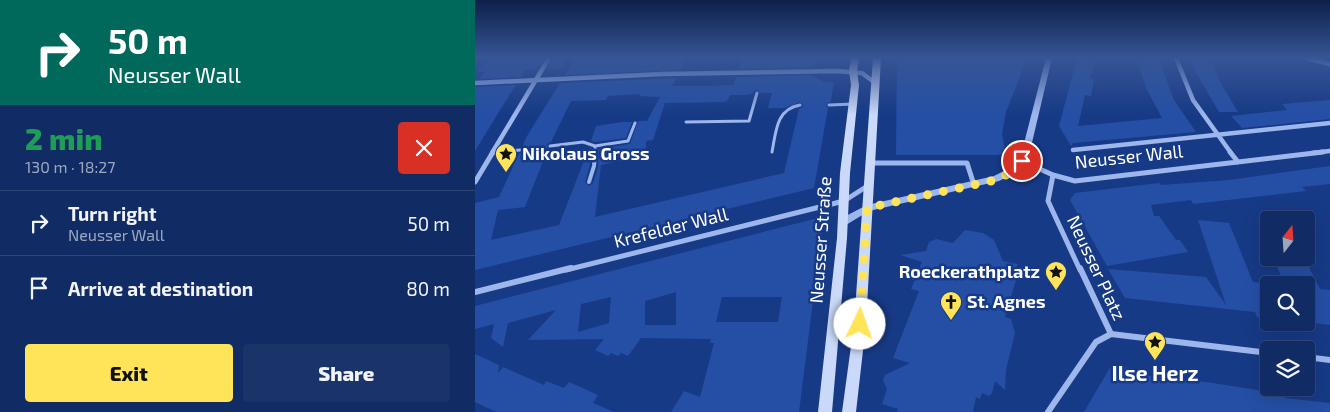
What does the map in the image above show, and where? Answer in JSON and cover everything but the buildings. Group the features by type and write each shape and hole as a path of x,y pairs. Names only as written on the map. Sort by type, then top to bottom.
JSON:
{"main road":[{"name":"Neusser Straße","path":"825,412 855,85 854,77"},
{"path":"849,412 851,378 860,324 876,77"}],"street":[{"path":"475,182 536,77"},
{"path":"475,83 605,77"},
{"path":"870,77 876,84"},
{"path":"843,222 867,208 996,180 1010,173 1022,161 1044,77"},
{"path":"1182,77 1200,113 1238,162"},
{"name":"Neusser Wall","path":"1073,150 1330,123"},
{"name":"Neusser Wall","path":"1022,161 1053,175 1075,182 1330,151"},
{"path":"871,163 967,163 974,185"},
{"name":"Neusser Platz","path":"1047,412 1096,342 1111,334 1048,202 1053,175"},
{"name":"Krefelder Wall","path":"475,292 844,201 869,184"},
{"path":"1111,334 1260,352"},
{"path":"1315,358 1330,360"}],"lane":[{"path":"686,122 749,121 757,93"},
{"path":"829,105 853,104"},
{"path":"772,152 782,112 792,105 800,105"},
{"path":"550,146 583,142 595,146 628,141 635,123"},
{"path":"589,182 594,166 595,146"},
{"path":"492,153 521,150"}],"place":[{"name":"Nikolaus Gross","path":"506,173"},
{"name":"Roeckerathplatz","path":"1056,291"},
{"name":"St. Agnes","path":"951,321"},
{"name":"Ilse Herz","path":"1155,361"}],"route":[{"path":"860,324 867,208 996,180 1010,173 1022,161"}]}
